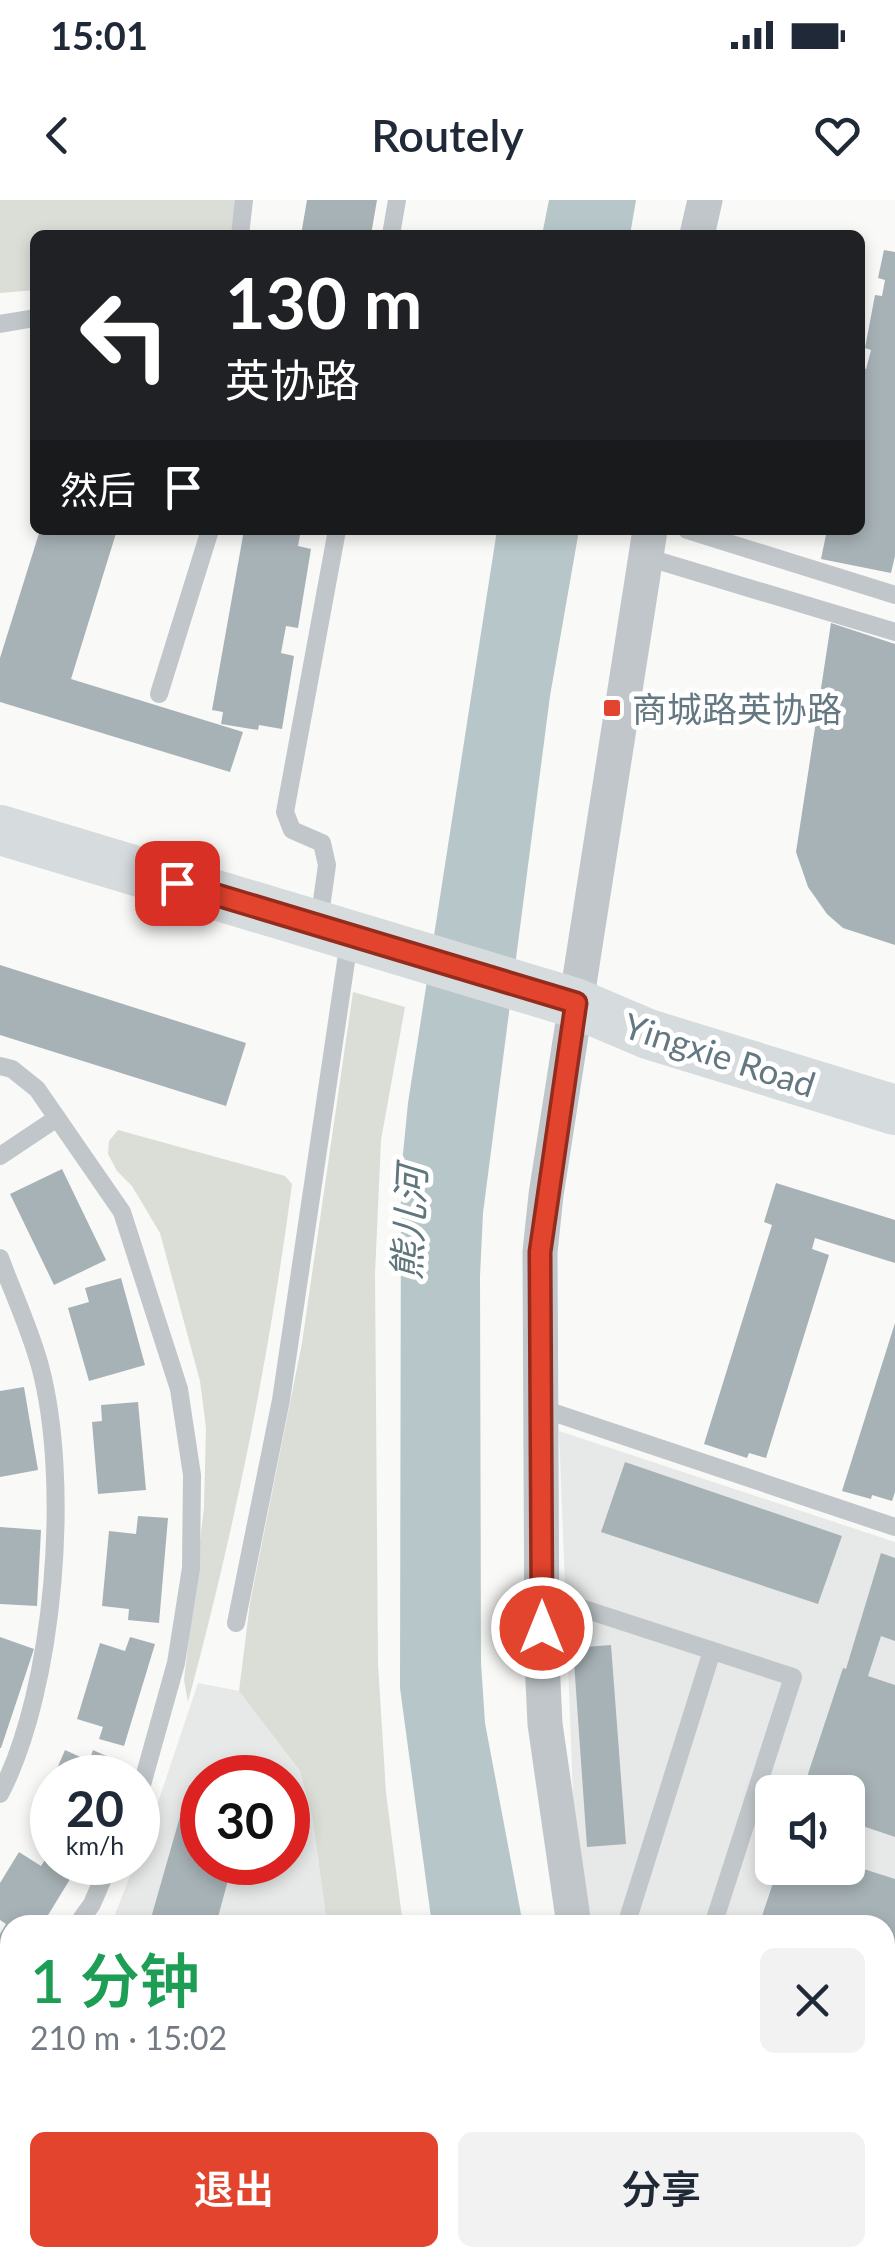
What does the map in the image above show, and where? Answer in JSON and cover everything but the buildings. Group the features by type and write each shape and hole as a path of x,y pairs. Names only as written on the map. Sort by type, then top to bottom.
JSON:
{"street":[{"path":"698,230 705,200"},
{"path":"576,1915 545,1724 540,1252 560,998 648,543"},
{"path":"0,830 560,998"},
{"name":"Yingxie Road","path":"560,998 658,1000 895,1074"},
{"name":"Yingxie Road","path":"560,998 648,1034 895,1110"}],"lane":[{"path":"241,230 244,200"},
{"path":"392,230 397,200"},
{"path":"0,324 30,319"},
{"path":"159,694 208,535"},
{"path":"236,1622 281,1400 334,931 322,843 292,830 285,812 336,535"},
{"path":"703,535 895,595"},
{"path":"648,543 895,632"},
{"path":"0,1066 38,1089 122,1212 179,1389 192,1476 191,1568 176,1663 150,1755"},
{"path":"0,1156 58,1118"},
{"path":"0,1258 40,1366 57,1468 52,1586 39,1674 12,1772 0,1794"},
{"path":"540,1408 895,1527"},
{"path":"542,1595 793,1678 715,1915"},
{"path":"629,1915 712,1651"},
{"path":"84,1915 100,1885"}],"shaded area":[{"path":"0,200 238,200 235,230 30,230 30,290 0,293"},
{"path":"353,992 405,1007 381,1140 375,1274 378,1664 386,1793 402,1915 326,1915 310,1809 310,1755 288,1755 239,1691 250,1603 302,1343"},
{"path":"118,1130 285,1176 292,1184 249,1445 188,1702 184,1680 204,1507 206,1428 200,1381 160,1233 108,1154 109,1141"},
{"path":"559,1431 895,1542 895,1915 590,1915 574,1821"},
{"path":"198,1683 239,1691 288,1755 180,1755 180,1885 310,1885 310,1809 326,1915 115,1915 126,1885 160,1885 160,1796"}],"water":[{"path":"549,200 636,200 631,230 543,230"},
{"name":"熊儿河","path":"496,535 578,535 550,696 483,1213 480,1276 481,1663 485,1723 521,1915 431,1915 400,1688 401,1174 408,1103"}],"place":[{"name":"商城路英协路","path":"612,708"}],"route":[{"path":"177,883 576,1003 540,1252 542,1628"}]}
